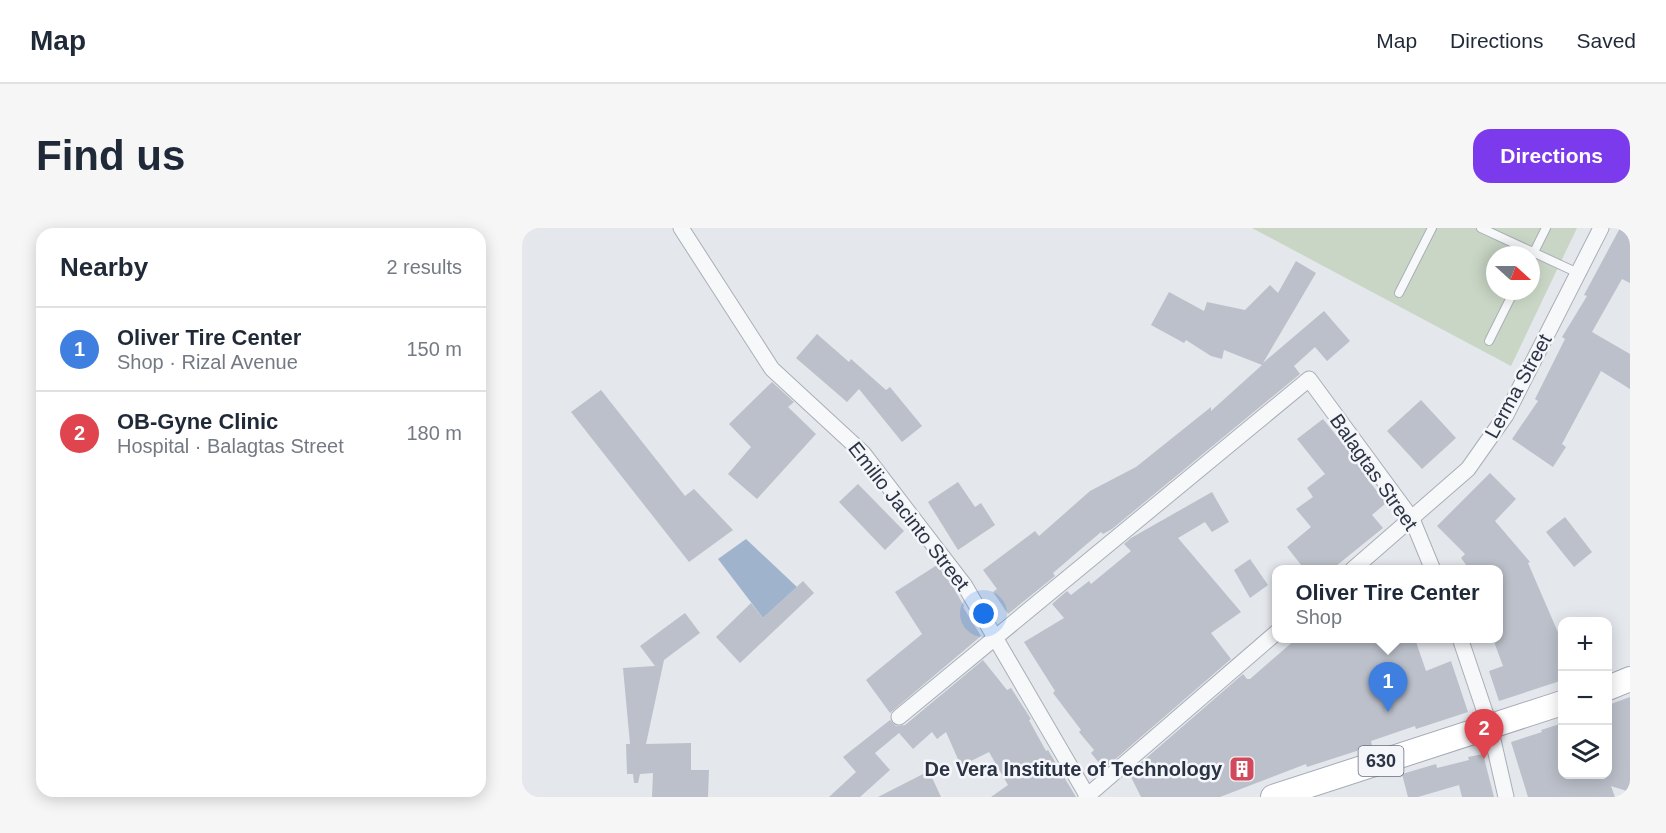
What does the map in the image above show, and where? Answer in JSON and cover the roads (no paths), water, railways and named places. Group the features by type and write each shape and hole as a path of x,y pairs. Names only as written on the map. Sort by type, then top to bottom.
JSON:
{"main road":[{"path":"1612,686 1630,679"},
{"name":"630","path":"1273,797 1558,705"}],"street":[{"name":"Emilio Jacinto Street","path":"681,228 772,369 863,453 965,586 1087,797"},
{"name":"Lerma Street","path":"1358,565 1468,469 1506,415 1601,228"},
{"name":"Balagtas Street","path":"994,638 1309,379 1412,519 1431,565"},
{"path":"1087,797 1272,636"},
{"path":"899,717 994,638"},
{"path":"1461,643 1490,727 1506,797"}],"lane":[{"path":"1399,293 1432,228"},
{"path":"1481,228 1514,246"},
{"path":"1537,246 1546,228"},
{"path":"1540,259 1578,273"},
{"path":"1489,340 1509,300"}],"water":[{"path":"746,539 797,587 763,618 718,559"}],"place":[{"name":"Oliver Tire Center","path":"1388,712"},
{"name":"OB-Gyne Clinic","path":"1484,759"},
{"name":"De Vera Institute of Technology","path":"1242,769"}]}
